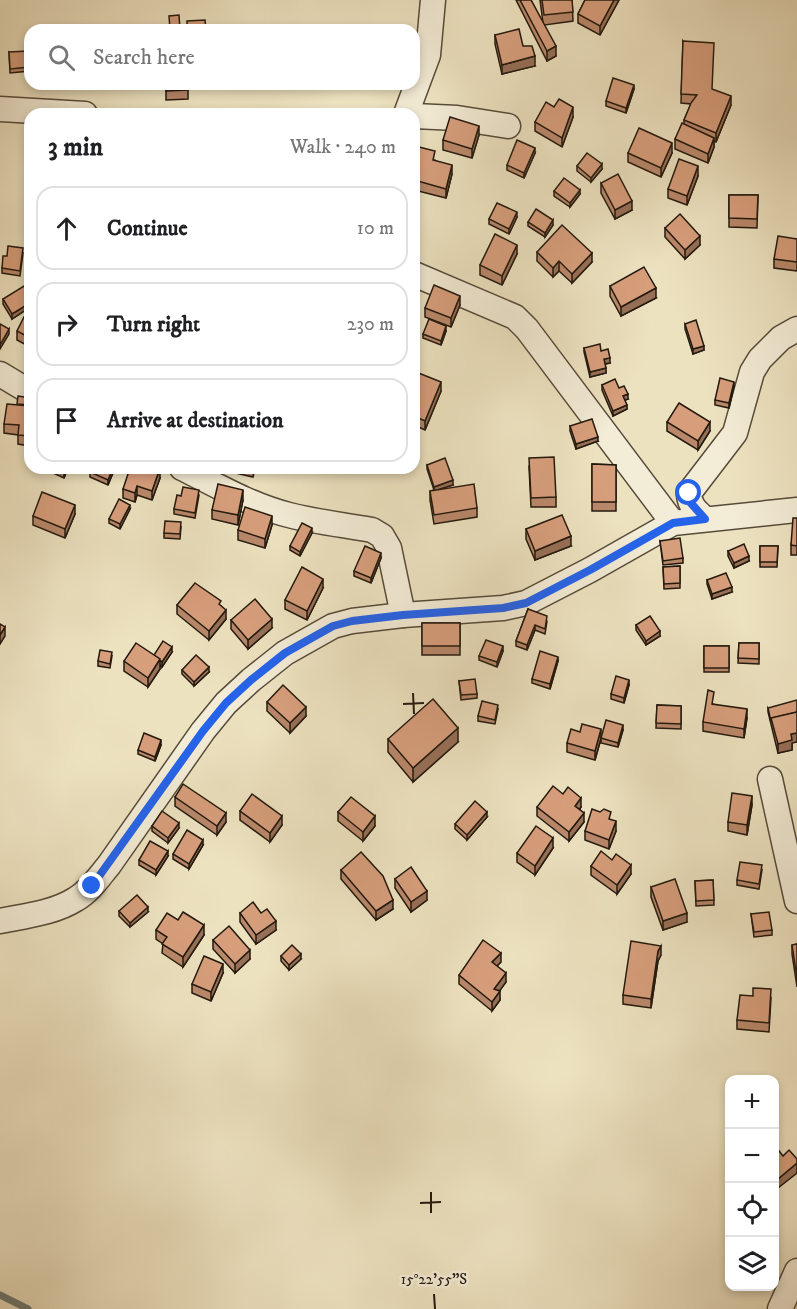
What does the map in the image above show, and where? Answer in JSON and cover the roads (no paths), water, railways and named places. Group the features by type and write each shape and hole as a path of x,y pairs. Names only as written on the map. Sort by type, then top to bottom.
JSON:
{"street":[{"path":"420,76 428,55 433,0"},
{"path":"408,108 415,90"},
{"path":"0,109 24,110"},
{"path":"420,116 457,118 508,126"},
{"path":"420,276 515,316 673,523"},
{"path":"705,519 689,501 689,493 735,433 752,372 760,359 781,338 797,329"},
{"path":"0,374 24,388"},
{"path":"194,474 274,510 372,530 382,536 389,548 403,615"},
{"path":"0,921 53,910 77,899 92,886 226,703 285,653 333,626 352,621 503,608 526,603 673,523 797,510"},
{"path":"770,779 797,901"},
{"path":"780,1309 797,1271"}],"waterway":[{"path":"0,1295 28,1309"}]}
